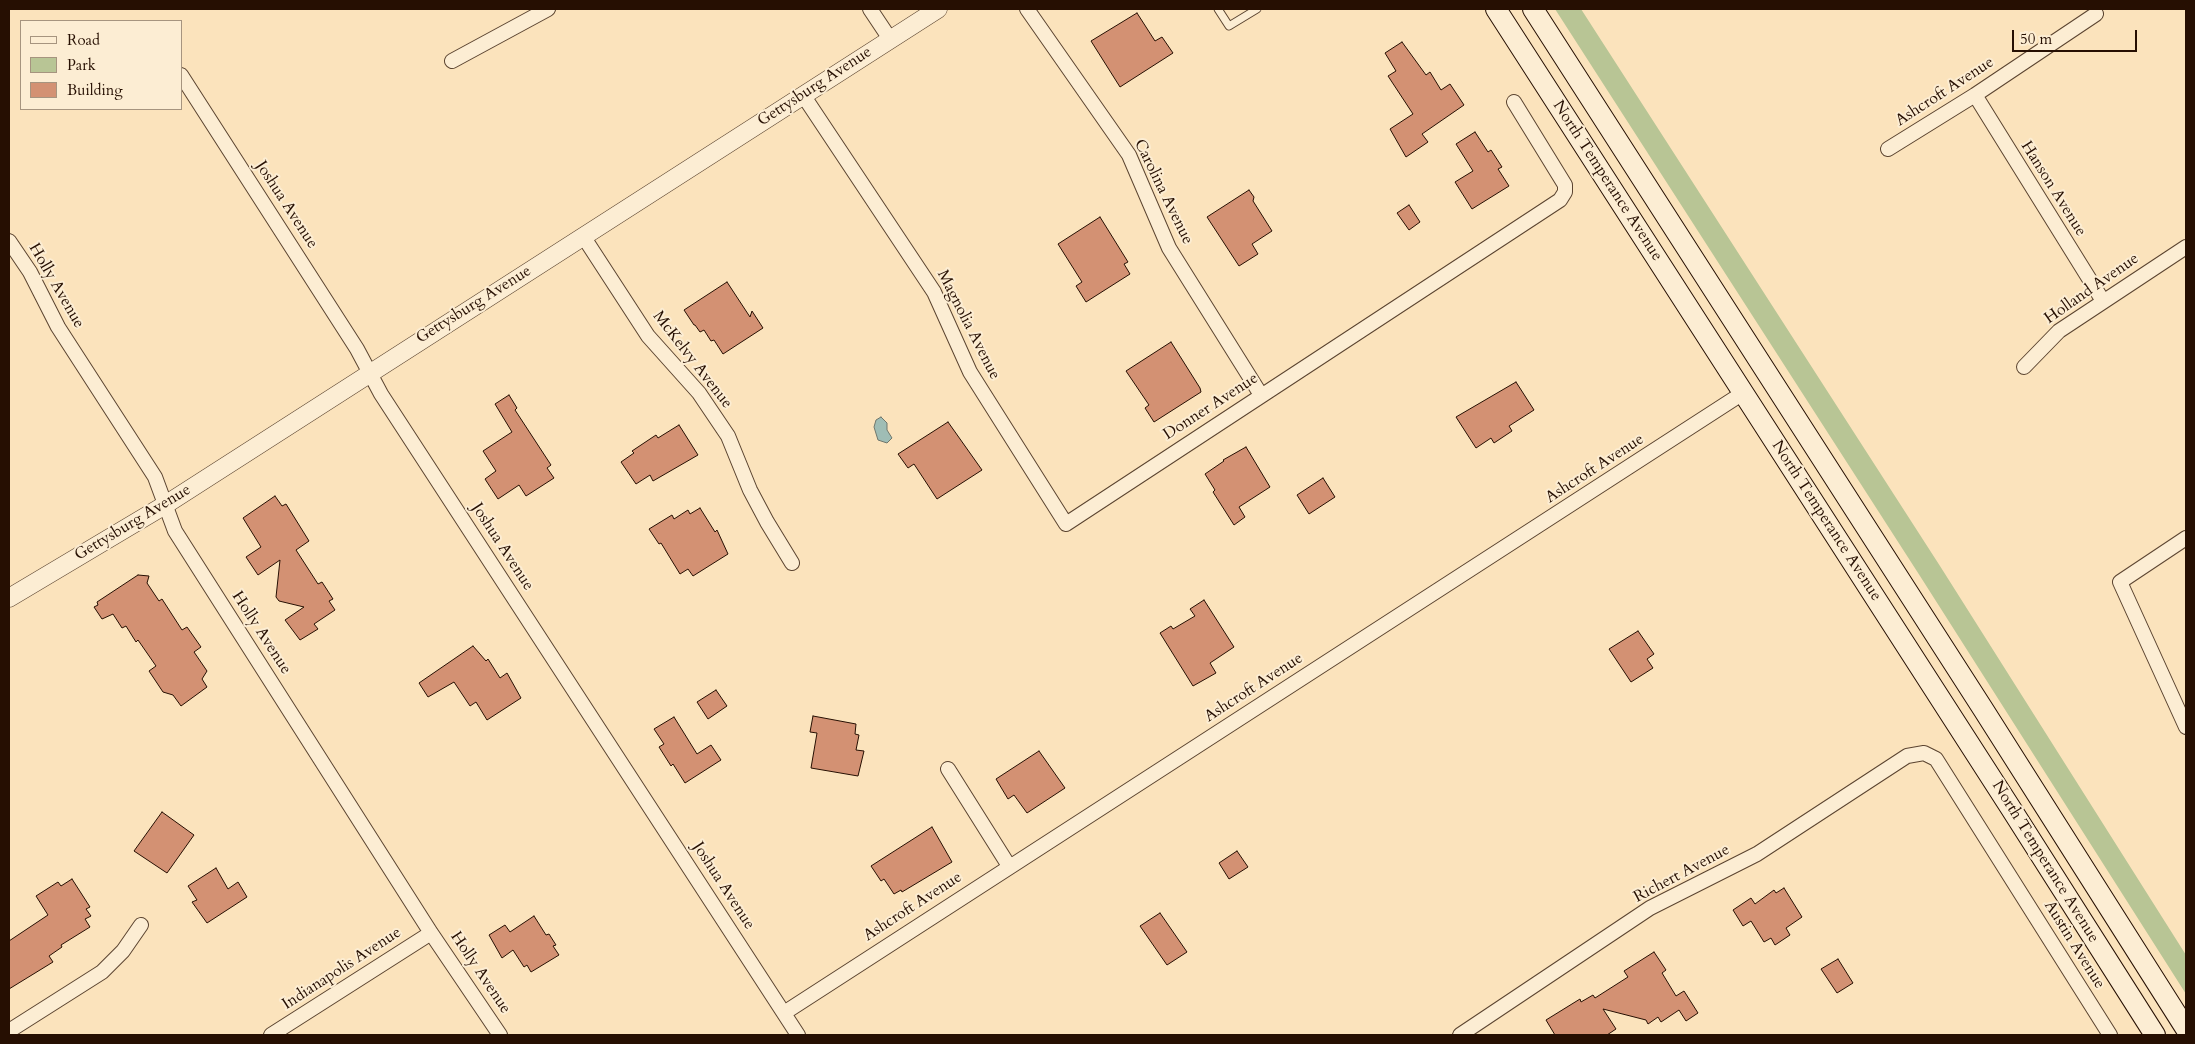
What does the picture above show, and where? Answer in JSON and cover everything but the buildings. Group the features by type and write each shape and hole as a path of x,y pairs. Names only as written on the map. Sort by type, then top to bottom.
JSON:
{"main road":[{"name":"North Temperance Avenue","path":"1496,9 2016,815 2155,1035"},
{"name":"North Temperance Avenue","path":"1533,9 1983,708 2186,1029"}],"street":[{"path":"452,61 548,9"},
{"path":"870,9 890,40"},
{"name":"Gettysburg Avenue","path":"9,598 165,504 938,9"},
{"name":"Carolina Avenue","path":"1027,9 1128,155 1169,248 1261,395"},
{"name":"Ashcroft Avenue","path":"1888,149 1975,95 2096,14"},
{"name":"Joshua Avenue","path":"182,77 358,349 387,402 798,1035"},
{"name":"Magnolia Avenue","path":"803,95 934,292 970,372 1066,524"},
{"name":"Hanson Avenue","path":"1975,95 2102,301"},
{"name":"Donner Avenue","path":"1066,524 1560,200 1565,192 1565,184 1514,102"},
{"name":"McKelvy Avenue","path":"583,236 648,336 699,392 728,436 750,490 792,563"},
{"name":"Holly Avenue","path":"9,241 30,272 58,327 155,477 175,530 432,933 500,1035"},
{"name":"Holland Avenue","path":"2024,367 2059,332 2102,301 2186,247"},
{"name":"Ashcroft Avenue","path":"784,1013 1744,393"},
{"path":"2186,538 2120,582 2186,727"},
{"name":"Richert Avenue","path":"1460,1035 1650,908 1757,854 1907,756 1924,753"},
{"name":"Austin Avenue","path":"1924,753 1936,759 2110,1035"},
{"path":"948,769 1009,866"},
{"path":"9,1031 102,972 123,951 140,925"},
{"name":"Indianapolis Avenue","path":"271,1035 432,933"}],"lane":[{"path":"1218,9 1229,26 1257,9"}],"green space":[{"path":"1555,9 1581,9 1940,566 2186,955 2186,994 1920,576"}],"water":[{"path":"881,417 887,423 887,430 892,438 887,443 878,440 874,427 876,420"}]}
